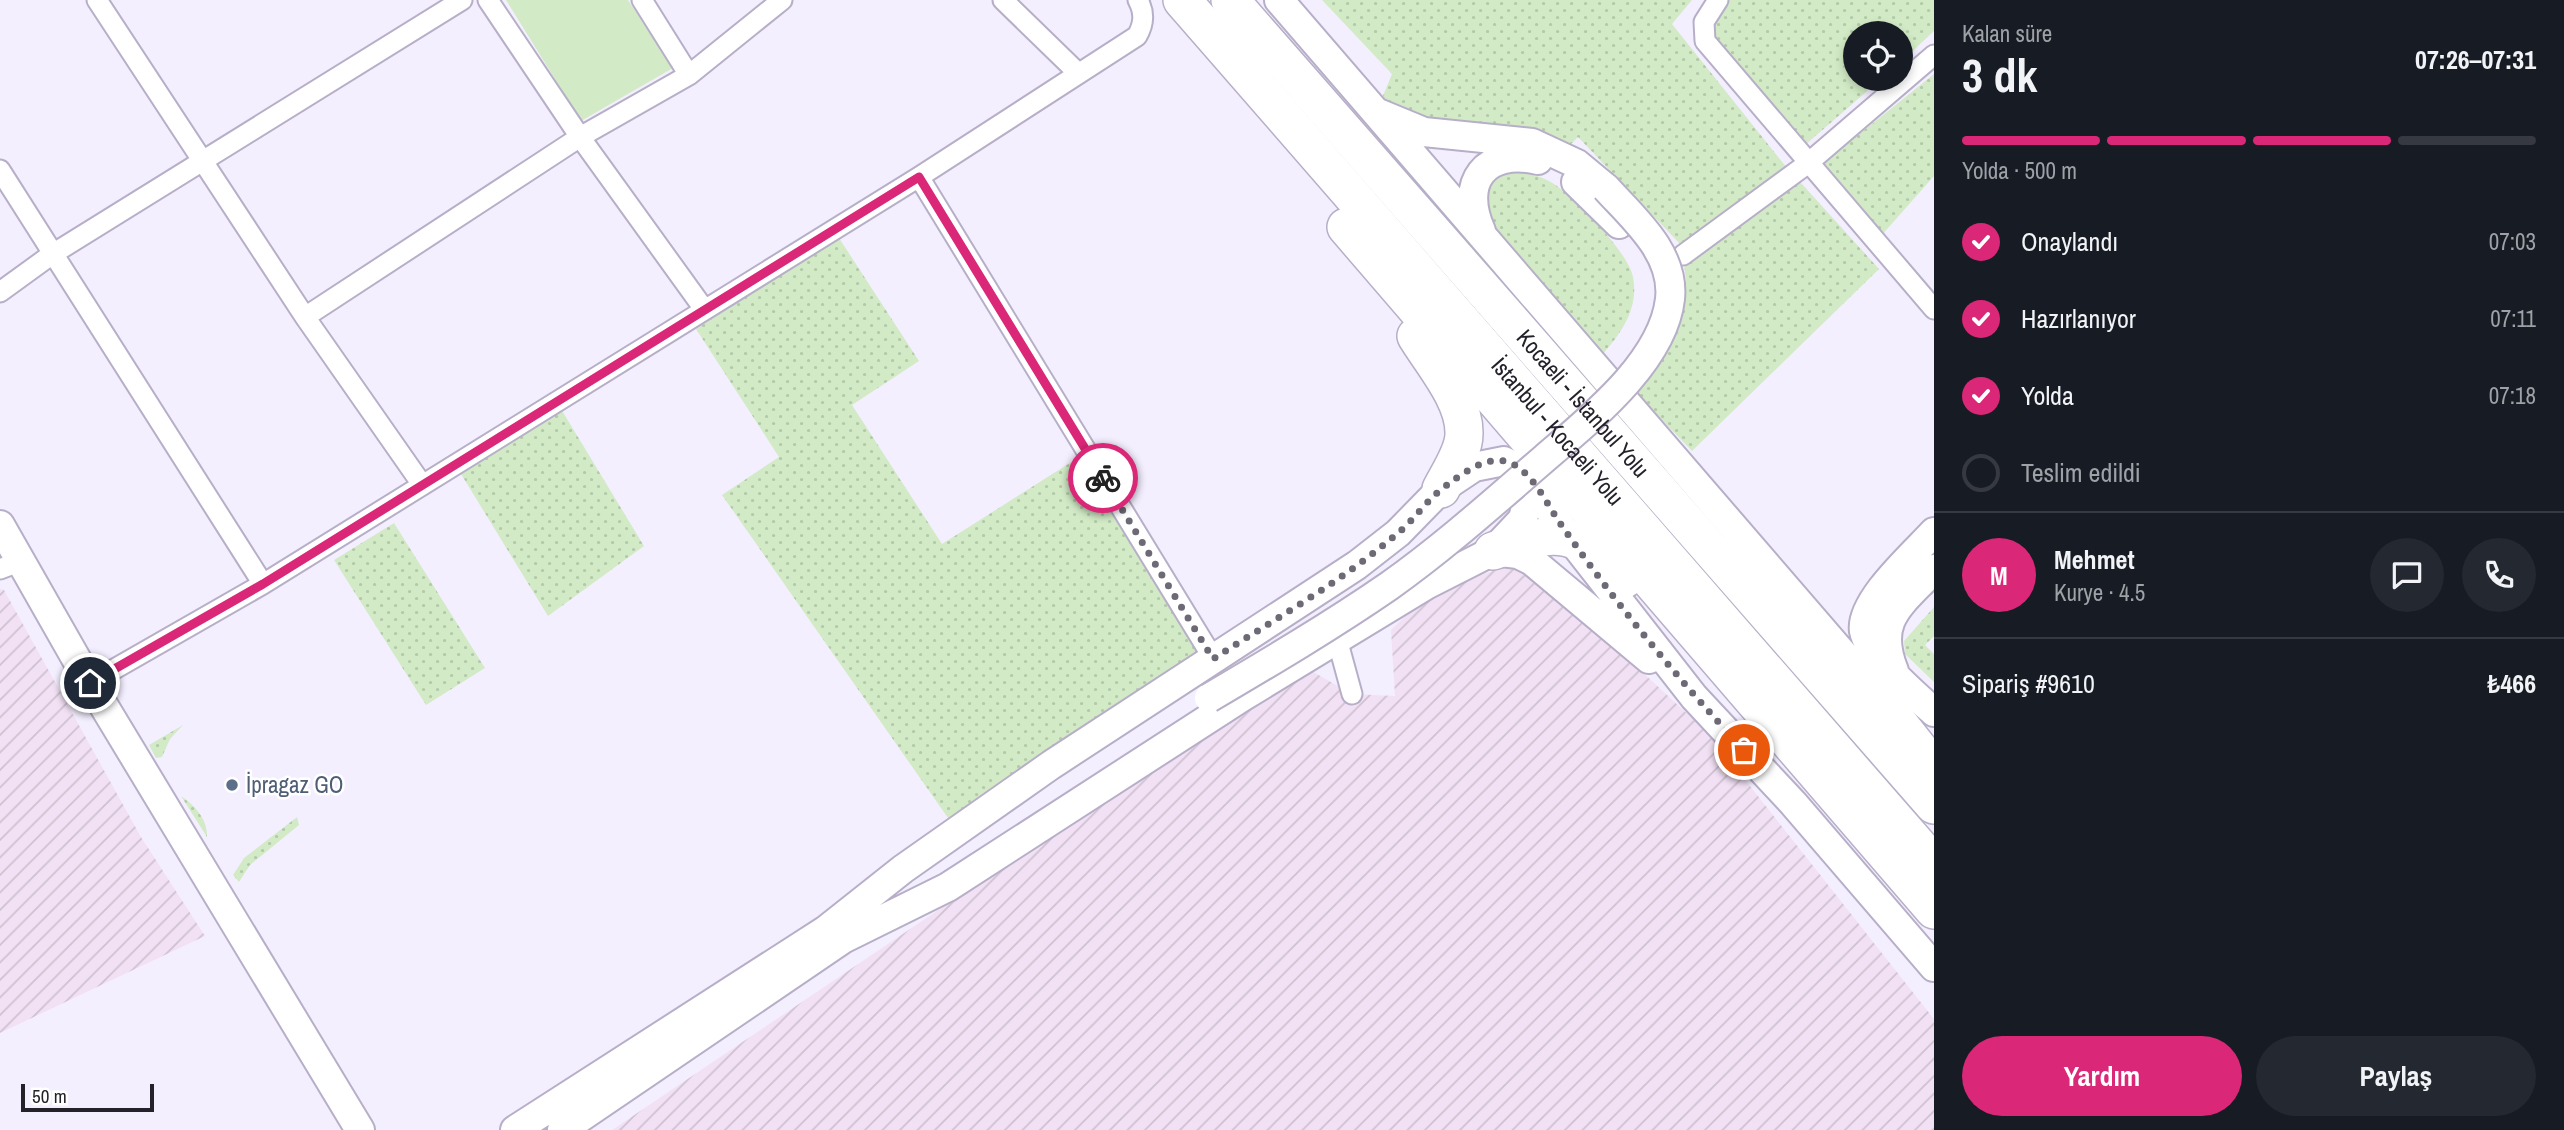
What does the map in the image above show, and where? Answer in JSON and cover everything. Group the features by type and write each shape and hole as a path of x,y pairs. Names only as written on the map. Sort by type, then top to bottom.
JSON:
{"highway":[{"name":"İstanbul - Kocaeli Yolu","path":"1182,0 1934,864"},
{"name":"Kocaeli - İstanbul Yolu","path":"1230,0 1934,805"},
{"path":"1236,60 1291,155 1336,215 1415,334 1461,414 1464,434 1462,446 1441,489"},
{"path":"1336,215 1934,910"},
{"path":"1493,551 1532,537 1552,534 1569,537 1595,551 1611,564 1676,634 1770,720"},
{"path":"1855,668 1934,744"},
{"path":"1855,668 1934,768"}],"main road":[{"path":"1279,0 1369,109 1483,236 1855,668"},
{"path":"1204,692 1310,638 1440,547 1578,430 1627,381 1660,331 1667,313 1670,282 1657,247 1606,188 1577,163 1544,148 1504,138 1424,132 1369,109"},
{"path":"515,1130 835,934 1204,692 1371,578 1442,525 1552,431 1621,360 1646,323 1654,287 1650,269 1639,249 1619,224 1580,184 1560,170 1533,159 1505,157 1484,167 1474,188 1475,216 1483,236"},
{"path":"562,1130 835,934 926,853 1051,765 1357,565 1398,533 1441,489 1474,467 1489,462 1504,461 1527,476 1569,537 1694,697 1793,803 1934,967"},
{"path":"835,934 948,887 1242,697 1426,585 1493,551 1523,519 1527,476"},
{"path":"0,525 10,565 90,683 360,1130"},
{"path":"1934,532 1877,596 1865,620 1867,642 1934,712"},
{"path":"1493,551 1518,554 1532,561 1694,697"},
{"path":"1895,673 1885,643 1889,622 1896,610 1934,569"}],"street":[{"path":"0,292 51,255 462,0"},
{"path":"488,0 580,137 704,309"},
{"path":"642,0 689,75"},
{"path":"305,317 580,137 689,75 782,0"},
{"path":"1003,0 1077,72"},
{"path":"90,683 263,584 421,483 919,177 1077,72 1137,36 1142,27 1143,10 1138,0"},
{"path":"1718,0 1704,22 1705,41 1807,164 1934,309"},
{"path":"102,2 305,317 421,483"},
{"path":"1683,255 1807,164 1934,55"},
{"path":"0,170 51,255 263,584"},
{"path":"919,177 1213,659"},
{"path":"1337,639 1352,694"}],"shaded area":[{"path":"1523,561 1709,734 1934,1019 1934,1130 612,1130 1094,805 1308,669 1352,694 1395,696 1391,630 1431,591"},
{"path":"0,589 4,590 141,837 205,936 0,1033"}],"green space":[{"path":"506,0 628,0 673,68 581,121"},
{"path":"1322,0 1692,0 1672,24 1783,163 1879,269 1692,451 1637,394 1670,333 1686,281 1681,245 1578,137 1568,147 1404,117 1380,103 1392,74"},
{"path":"1729,0 1934,0 1934,31 1913,51 1913,21 1843,21 1843,91 1867,91 1804,146 1713,36 1713,23"},
{"path":"1934,74 1934,176 1881,236 1821,165"},
{"path":"1513,171 1540,177 1559,187 1598,224 1629,266 1633,277 1634,299 1617,337 1603,354 1482,218 1489,188 1497,179"},
{"path":"839,238 919,361 852,405 942,544 1076,459 1209,664 955,828 722,495 779,457 696,329"},
{"path":"561,409 644,546 548,616 461,474"},
{"path":"394,523 485,668 426,705 334,560"},
{"path":"1934,607 1934,636 1925,645 1934,654 1934,682 1905,654 1904,641"},
{"path":"183,725 170,739 162,757 156,758 149,745"},
{"path":"181,796 200,814 207,837"},
{"path":"297,817 299,825 250,865 239,882 233,875 244,858"}],"way so far":[{"path":"1103,478 1213,659 1357,565 1398,533 1441,489 1460,475 1489,462 1504,461 1521,470 1532,482 1569,537 1694,697 1744,750"}],"place":[{"name":"İpragaz GO","path":"232,785"}],"route":[{"path":"90,683 263,584 421,483 919,177 1103,478"}]}
